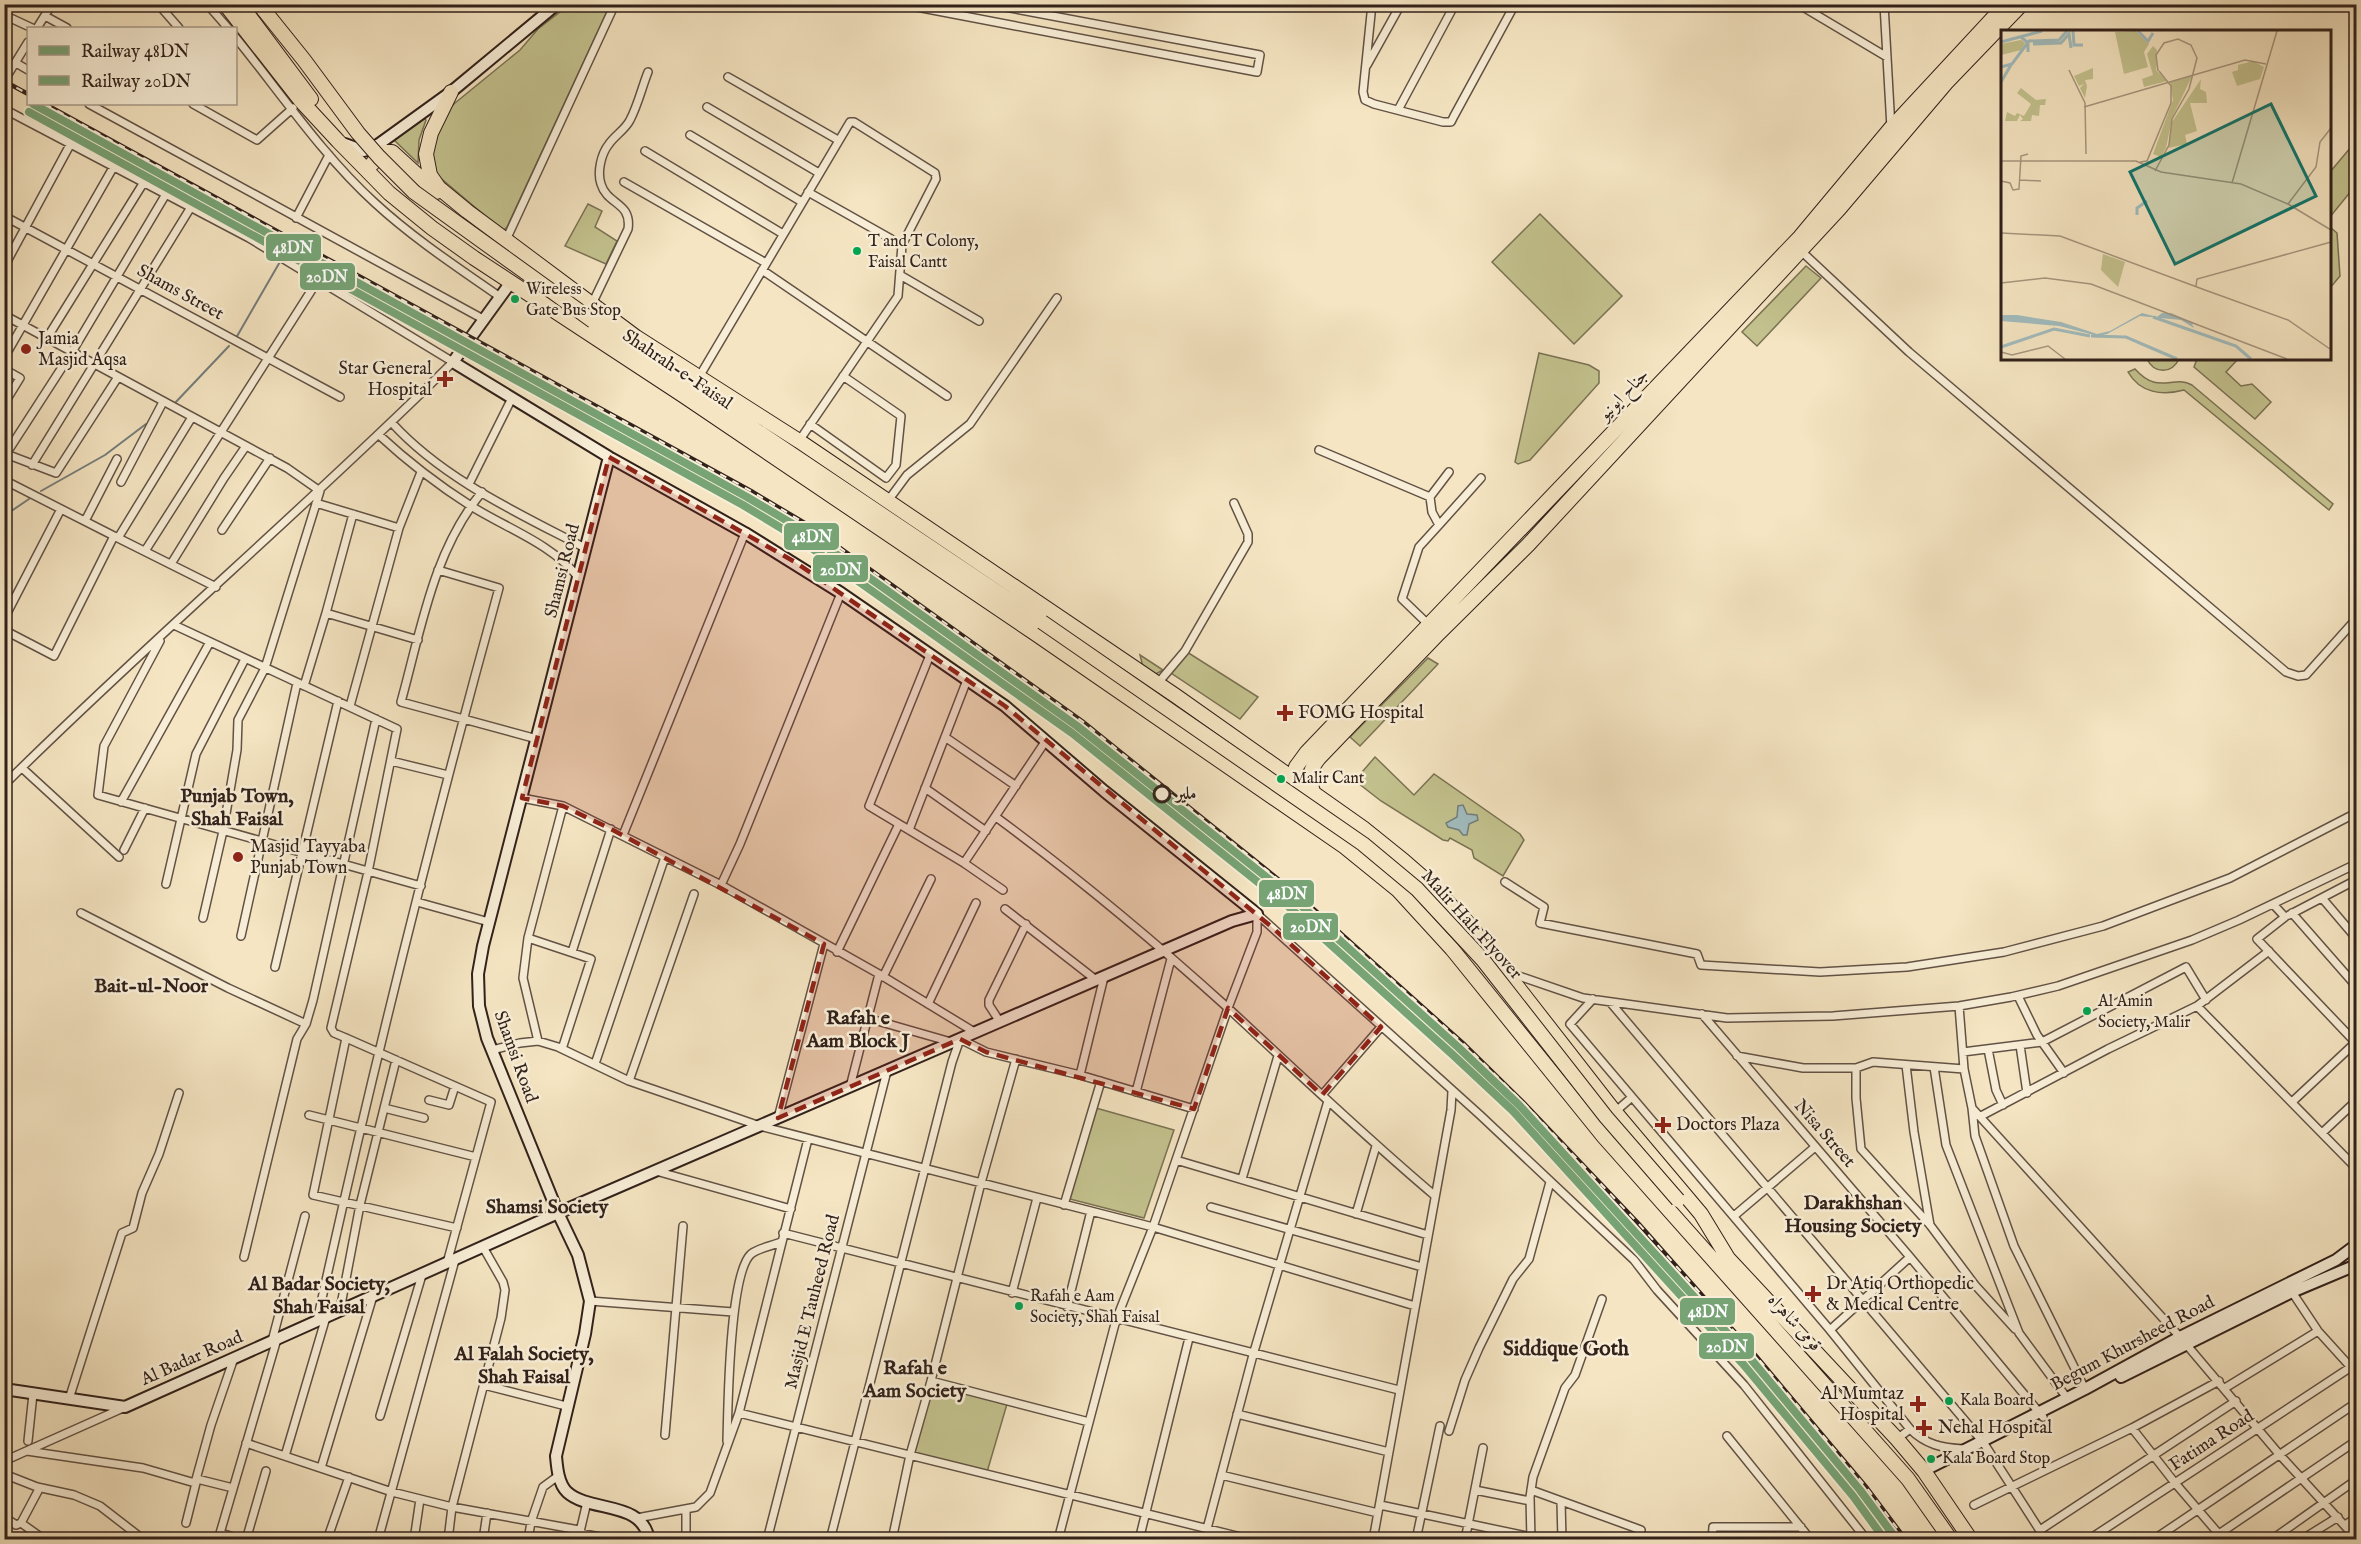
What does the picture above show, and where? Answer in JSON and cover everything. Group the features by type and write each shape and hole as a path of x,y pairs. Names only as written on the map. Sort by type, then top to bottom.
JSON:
{"highway":[{"name":"Shahrah-e-Faisal","path":"225,4 301,101 389,193 432,228 1039,628"},
{"path":"240,4 317,107 338,141"},
{"path":"254,4 256,20 274,50"},
{"name":"Shahrah-e-Faisal","path":"259,4 358,132 408,185 443,213 593,321 652,359 1039,628"},
{"name":"جناح ایونیو","path":"1314,794 1309,778 1314,764 1436,625 1800,237 1891,128 2006,4"},
{"name":"جناح ایونیو","path":"1292,777 1307,752 1436,625 1528,545 1839,209 1919,113 2022,4"},
{"path":"452,92 431,133 426,153 430,176 439,188 636,337 799,441 1158,683 1363,828 1404,861 1463,918 1507,972 1615,1112 1701,1214 1729,1260"},
{"path":"432,228 421,212 375,171 372,162 382,152 394,153 446,201 467,211"},
{"path":"636,337 652,359"},
{"name":"Malir Halt Flyover","path":"1039,628 1229,767 1345,847 1398,890 1439,933 1604,1137"},
{"name":"Malir Halt Flyover","path":"1039,628 1363,844 1418,889 1483,960 1606,1117 1678,1200"},
{"path":"1229,767 1240,761 1246,746"},
{"path":"1292,777 1292,789 1300,816"},
{"path":"1439,933 1452,937 1457,935 1463,927 1463,918"},
{"name":"قومی شاہراہ","path":"1604,1137 1908,1479 1951,1539"},
{"name":"قومی شاہراہ","path":"1678,1200 1729,1260 1897,1439 1926,1474 1971,1539"}],"street":[{"path":"38,27 52,4"},
{"path":"104,4 109,7 116,4"},
{"path":"158,4 178,27"},
{"path":"207,4 227,27"},
{"path":"338,141 357,150 369,150 452,92 557,4"},
{"path":"506,240 615,4"},
{"path":"902,4 1257,72 1260,55 989,4"},
{"path":"1372,4 1363,92 1365,100 1374,105 1443,122 1451,122 1515,4"},
{"path":"1366,68 1401,4"},
{"path":"1398,110 1455,4"},
{"path":"1798,4 1887,57"},
{"path":"1877,4 1884,7 1891,128"},
{"path":"4,15 30,27"},
{"path":"45,16 65,27"},
{"path":"1131,47 1134,32"},
{"path":"237,39 329,155 373,201 404,228 500,297"},
{"path":"4,81 27,44"},
{"path":"16,63 27,69"},
{"path":"592,304 628,229 629,221 624,209 601,186 599,172 608,145 628,123 648,72"},
{"path":"728,76 838,140"},
{"path":"91,105 483,319"},
{"path":"195,105 257,140 293,108"},
{"path":"708,107 819,173"},
{"path":"4,109 249,238 609,457 746,532 841,593 1005,706 1045,742 1257,914 1634,1260 1657,1290 1744,1385 1867,1539"},
{"path":"699,377 838,140 847,126 854,122 936,176 902,245 898,296 799,441"},
{"path":"690,135 802,202"},
{"path":"4,267 24,226 71,143"},
{"path":"645,151 783,234"},
{"path":"296,218 329,155"},
{"path":"4,358 114,166"},
{"path":"46,338 144,182"},
{"path":"624,182 764,266 947,396"},
{"path":"807,192 902,245"},
{"path":"118,377 56,473 5,455 72,352 166,194"},
{"path":"32,465 191,207"},
{"name":"Shams Street","path":"4,216 340,397"},
{"path":"1800,250 1909,352 2286,672 2298,676 2306,675 2356,619"},
{"path":"900,275 979,321"},
{"path":"145,551 318,280"},
{"path":"4,785 392,423 453,362 511,282"},
{"path":"887,502 907,475 970,424 1057,298"},
{"path":"4,315 270,458 320,491"},
{"path":"4,369 20,378 4,404"},
{"path":"810,424 886,478 897,465 901,416 843,376"},
{"path":"469,484 512,399"},
{"path":"122,482 163,402"},
{"path":"4,630 54,656 116,537 192,417"},
{"path":"392,423 430,459 482,492 585,548"},
{"path":"379,435 421,472 471,506 560,559 578,577"},
{"path":"171,564 246,446"},
{"path":"1319,450 1430,496"},
{"name":"Shamsi Road","path":"558,1476 556,1456 566,1406 585,1334 590,1301 578,1255 558,1214 492,1050 478,1006 478,974 489,922 609,457"},
{"path":"222,530 270,458"},
{"path":"85,521 117,459"},
{"path":"350,706 399,528 421,472"},
{"path":"1438,525 1431,512 1430,496 1449,472"},
{"path":"1436,625 1402,599 1419,547 1481,478"},
{"path":"4,480 216,587"},
{"path":"202,918 223,831 237,750 238,720 265,668 320,491"},
{"path":"482,492 451,537 438,570 401,702 537,740"},
{"path":"316,503 399,528"},
{"path":"1158,683 1185,651 1248,542 1248,534 1234,503"},
{"path":"4,619 61,509"},
{"path":"241,936 301,684 326,613 353,514"},
{"path":"623,835 746,532"},
{"path":"285,1456 321,1319 360,1127 448,775 499,588 438,570"},
{"path":"720,885 740,844 841,593"},
{"path":"326,613 418,640"},
{"path":"174,625 398,729 368,872 331,1028 346,1038 491,1102 378,1539"},
{"path":"163,636 104,746 98,795 421,886"},
{"path":"121,802 210,642"},
{"path":"930,655 869,806 964,863 1003,890"},
{"path":"166,884 183,819 196,754 245,658"},
{"path":"909,830 967,680"},
{"path":"275,967 338,701"},
{"path":"244,1257 297,1039 306,1024 376,719"},
{"path":"945,737 1016,786"},
{"path":"964,863 1045,742"},
{"path":"391,761 448,775"},
{"path":"22,768 119,857"},
{"path":"925,788 986,831"},
{"path":"522,798 563,806 720,885 976,1033"},
{"path":"538,1041 523,978 528,938 563,806"},
{"path":"124,850 145,808"},
{"path":"1505,882 1544,907 1540,923 1697,954 1701,965 1820,972 1907,967 2004,952 2103,926 2230,878 2356,813"},
{"path":"996,817 1035,846 1167,955 1228,1008 1376,1146 1434,1195"},
{"path":"837,952 899,824"},
{"path":"572,952 611,829"},
{"path":"595,1064 665,857"},
{"path":"1482,985 1507,972 1583,998 1727,1018 1833,1016 1959,1006 2018,996 2058,986 2192,940 2356,864"},
{"path":"850,1087 867,1018 881,976 931,879"},
{"path":"2292,1102 2356,1042 2257,939 2289,915 2354,882 2356,890"},
{"path":"629,1081 694,894"},
{"path":"2322,898 2356,938"},
{"path":"417,902 489,922"},
{"path":"928,1004 976,903"},
{"path":"2273,904 2289,915 2356,986"},
{"path":"1005,909 1100,978 1080,1075"},
{"path":"81,913 228,988 306,1024"},
{"path":"1058,1539 1116,1320 1153,1227 1228,1008 1257,932 1257,914"},
{"name":"Al Badar Road","path":"4,1461 656,1171 1100,978 1167,955 1232,921 1257,914"},
{"path":"1000,1022 989,1005 989,1000 1026,924"},
{"path":"528,938 591,959 562,1049"},
{"path":"778,1118 824,944"},
{"path":"1982,1116 2108,1049 2198,1006 2269,951"},
{"path":"1136,1092 1167,955"},
{"path":"1963,1052 2042,1042 2186,967 2206,1000"},
{"path":"2018,996 2042,1042 2064,1073"},
{"path":"1557,1037 1593,999"},
{"path":"1610,1002 1984,1444 2046,1539"},
{"path":"1959,1006 1964,1069 1975,1136 2014,1246 2085,1389"},
{"path":"2198,1006 2356,1168"},
{"name":"Nisa Street","path":"1702,1014 2041,1414"},
{"path":"867,1018 956,1041 986,1052 1080,1075 1194,1109"},
{"path":"1570,1024 1830,1330 1910,1429 1920,1439 1934,1445 1968,1450"},
{"path":"1322,1095 1381,1027"},
{"path":"346,1038 312,1194 457,1228"},
{"path":"492,1050 538,1041 562,1049 629,1081 760,1126 1153,1227 1279,1267 1415,1306"},
{"path":"830,1539 956,1041"},
{"path":"2020,1045 2027,1093"},
{"path":"1988,1049 1996,1090 2003,1105"},
{"path":"1242,1179 1278,1056"},
{"path":"1737,1056 1803,1068 1856,1068 1873,1062 1964,1069"},
{"path":"892,1539 910,1455 932,1381 981,1183 1016,1059"},
{"path":"340,1310 360,1205 396,1060"},
{"path":"1906,1065 1914,1132 1930,1225"},
{"path":"1934,1067 1946,1145 2019,1333"},
{"path":"1856,1068 1856,1098 1862,1149 1930,1225 1975,1285 2019,1333 2067,1398"},
{"name":"Masjid E Tauheed Road","path":"767,1539 887,1071"},
{"path":"1064,1205 1101,1081"},
{"path":"429,1100 449,1105 455,1086"},
{"path":"1373,1539 1451,1110 1452,1091"},
{"path":"69,1399 122,1233 133,1228 142,1193 159,1154 178,1093"},
{"path":"1615,1112 1632,1096"},
{"path":"1204,1539 1253,1355 1328,1101"},
{"path":"2322,1132 2356,1101"},
{"path":"384,1108 424,1118"},
{"path":"1972,1108 1982,1116 2183,1340 2280,1454 2356,1538"},
{"path":"309,1115 476,1157"},
{"path":"637,1518 696,1507 710,1492 738,1413 808,1139"},
{"path":"1356,1214 1376,1146"},
{"path":"1734,1216 1815,1147"},
{"path":"1176,1160 1428,1235"},
{"path":"656,1171 791,1209"},
{"path":"1449,1431 1462,1389 1479,1348 1513,1279 1530,1259 1550,1182"},
{"path":"1012,1293 1037,1198"},
{"path":"1211,1207 1422,1267"},
{"path":"1067,1307 1091,1211"},
{"path":"266,1471 244,1539 220,1536 274,1340 305,1216"},
{"path":"665,1435 682,1226"},
{"path":"783,1233 1253,1355 1399,1390"},
{"path":"726,1448 733,1312 746,1262 750,1255 781,1242"},
{"name":"Begum Khursheed Road","path":"1926,1474 2336,1260 2356,1245"},
{"path":"448,1539 452,1507 501,1318 505,1290 503,1282 483,1247"},
{"path":"1830,1330 1910,1257"},
{"name":"Begum Khursheed Road","path":"2041,1414 2067,1398 2183,1340 2356,1265"},
{"path":"380,1416 422,1275"},
{"path":"2292,1293 2318,1331 2354,1370"},
{"path":"321,1468 373,1296"},
{"path":"1221,1475 1379,1509 1421,1513 1531,1538 1530,1501 1533,1477 1564,1388 1575,1375 1602,1299"},
{"path":"590,1301 733,1312"},
{"path":"2225,1388 2318,1331"},
{"path":"1138,1539 1189,1338"},
{"path":"186,1523 211,1425 234,1358"},
{"name":"Fatima Road","path":"2088,1539 2259,1428 2354,1370"},
{"path":"932,1381 1089,1422"},
{"path":"1974,1505 2133,1428 2219,1381"},
{"path":"484,1385 566,1406"},
{"path":"4,1389 125,1407"},
{"path":"28,1442 33,1394"},
{"path":"2040,1530 2236,1401"},
{"path":"2153,1539 2356,1403"},
{"path":"738,1413 1252,1539"},
{"path":"1237,1414 1389,1452"},
{"path":"1416,1539 1440,1426"},
{"path":"2133,1428 2152,1455 2221,1537"},
{"path":"1897,1439 1910,1429"},
{"path":"1727,1436 1808,1537"},
{"path":"2210,1539 2221,1537 2356,1442"},
{"path":"246,1443 392,1492 579,1534 616,1539"},
{"name":"Begum Khursheed Road","path":"1926,1474 1968,1450 1984,1444"},
{"path":"1465,1539 1483,1448"},
{"path":"27,1451 143,1468 192,1483 197,1481 233,1488"},
{"path":"4,1474 38,1487 74,1495 100,1506 142,1539"},
{"path":"528,1539 531,1522 543,1487 558,1476 567,1492 587,1502 616,1508 637,1518 650,1539"},
{"path":"327,1539 348,1477"},
{"path":"2271,1539 2356,1480"},
{"path":"4,1517 16,1525 21,1523 38,1487"},
{"path":"1531,1490 1641,1530 1638,1539"},
{"path":"1474,1491 1530,1501"},
{"path":"414,1539 420,1499"},
{"path":"1561,1501 1562,1539"},
{"path":"579,1534 587,1502"},
{"path":"686,1509 686,1539"},
{"path":"483,1539 487,1513"},
{"path":"2301,1539 2338,1517"},
{"path":"2345,1525 2356,1518"},
{"path":"21,1523 45,1539"},
{"path":"1712,1539 1713,1527 1801,1527"}],"highlighted area":[{"path":"609,457 795,562 1005,706 1273,928 1381,1027 1322,1095 1228,1008 1194,1109 986,1052 960,1039 778,1118 824,944 611,829 563,806 522,798"}],"shaded area":[{"path":"569,5 610,5 507,227 503,231 437,175 431,165 434,141 442,116 520,50 538,29"},
{"path":"423,118 426,120 419,140 418,163 394,140"},
{"path":"2356,141 2356,185 2331,216 2331,171"},
{"path":"588,204 602,211 595,227 617,241 606,264 565,246"},
{"path":"1540,214 1622,296 1574,344 1492,262"},
{"path":"2331,228 2337,233 2340,276 2331,287"},
{"path":"1806,266 1821,278 1757,346 1742,332"},
{"path":"1539,353 1589,365 1599,371 1599,383 1530,460 1518,464 1515,462"},
{"path":"2148,360 2178,360 2168,370 2158,370"},
{"path":"2197,360 2237,360 2226,372 2241,386 2252,384 2271,402 2255,419 2194,367"},
{"path":"2135,369 2151,381 2185,382 2192,385 2333,504 2329,510 2184,390 2168,393 2145,389 2128,372"},
{"path":"1187,652 1258,697 1240,719 1171,673"},
{"path":"1140,655 1163,670 1154,675 1143,667"},
{"path":"1428,658 1438,664 1360,746 1350,737"},
{"path":"1375,757 1414,795 1434,774 1520,834 1524,840 1503,876 1474,858 1472,850 1450,838 1448,841 1443,840 1381,801 1358,783 1356,779"},
{"path":"1096,1108 1174,1130 1144,1218 1066,1198"},
{"path":"933,1383 1006,1402 987,1472 914,1455"}],"water":[{"path":"1463,805 1467,814 1477,815 1478,820 1469,824 1467,835 1448,827 1446,823 1457,817 1458,806"}],"waterway":[{"path":"236,338 281,260"},
{"path":"174,404 229,346"},
{"path":"41,491 105,455 146,424"},
{"path":"4,516 29,499"}],"railway":[{"path":"4,81 27,93"},
{"path":"47,105 751,491 808,525 1082,721 1299,896 1465,1045 1523,1102 1638,1223 1756,1356 1867,1488 1906,1540"}],"rail line":[{"name":"48DN","path":"35,105 747,497 801,529 1077,726 1295,900 1519,1105 1750,1358 1860,1490 1897,1540"},
{"name":"20DN","path":"29,112 743,505 796,537 1072,733 1289,907 1513,1111 1743,1364 1853,1496 1885,1540"}],"place":[{"name":"T and T Colony, Faisal Cantt","path":"857,251"},
{"name":"Wireless Gate Bus Stop","path":"515,299"},
{"name":"Jamia Masjid Aqsa","path":"26,349"},
{"name":"Star General Hospital","path":"445,379"},
{"name":"FOMG Hospital","path":"1285,713"},
{"name":"Malir Cant","path":"1281,779"},
{"name":"ملیر","path":"1162,794"},
{"name":"Masjid Tayyaba Punjab Town","path":"238,857"},
{"name":"Al Amin Society, Malir","path":"2087,1011"},
{"name":"Doctors Plaza","path":"1663,1125"},
{"name":"Dr Atiq Orthopedic & Medical Centre","path":"1813,1294"},
{"name":"Rafah e Aam Society, Shah Faisal","path":"1019,1306"},
{"name":"Kala Board","path":"1949,1401"},
{"name":"Al Mumtaz Hospital","path":"1918,1404"},
{"name":"Nehal Hospital","path":"1924,1428"},
{"name":"Kala Board Stop","path":"1931,1459"}],"district":[{"name":"Punjab Town, Shah Faisal","path":"237,808"},
{"name":"Bait-ul-Noor","path":"151,986"},
{"name":"Rafah e Aam Block J","path":"858,1030"},
{"name":"Shamsi Society","path":"547,1207"},
{"name":"Darakhshan Housing Society","path":"1853,1214"},
{"name":"Al Badar Society, Shah Faisal","path":"319,1296"},
{"name":"Siddique Goth","path":"1566,1349"},
{"name":"Al Falah Society, Shah Faisal","path":"524,1366"},
{"name":"Rafah e Aam Society","path":"915,1380"}]}
